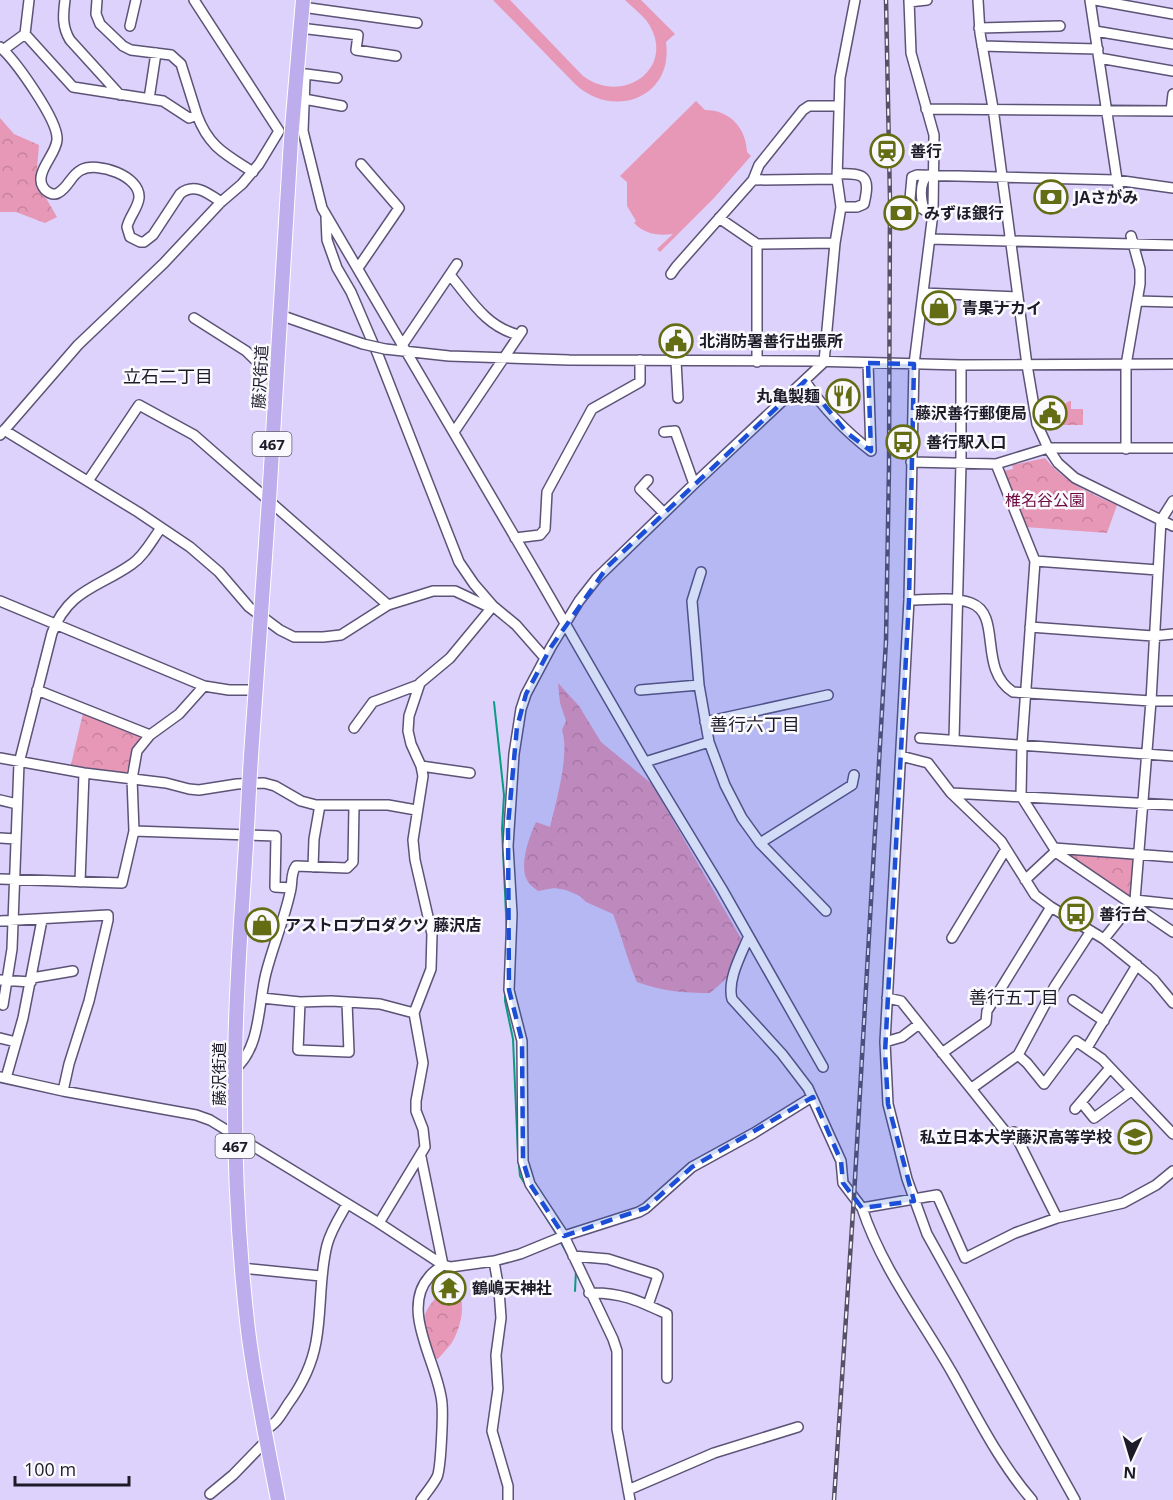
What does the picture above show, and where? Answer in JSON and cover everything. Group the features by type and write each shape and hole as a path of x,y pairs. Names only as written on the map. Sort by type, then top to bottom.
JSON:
{"highway":[{"name":"藤沢街道","path":"278,1500 265,1436 242,1269 235,1136 235,1069 236,1010 249,789 280,315 285,132 300,79 300,28 303,3"}],"street":[{"path":"29,0 26,34 73,87 163,101 189,118 198,115"},
{"path":"65,0 63,22 65,32 120,95"},
{"path":"97,0 96,14 100,24 123,46 131,50 171,55 181,64 204,132 225,153 253,172"},
{"path":"130,26 136,0"},
{"path":"194,0 285,132 253,172 221,202 164,263 78,345 2,432 88,482 190,547 211,564 249,608 294,637 333,637 348,632 388,605 433,591 446,591 462,594 492,607 516,625 545,658"},
{"path":"798,1427 714,1453 629,1495 617,1429 617,1351 564,1236 531,1184 523,1161 522,1041 509,990 512,914 508,835 520,709 565,624 597,578 824,362 835,243 841,207 838,176 839,106 843,54 855,0"},
{"path":"927,0 909,1 911,53 934,135 929,212 930,239 914,364 909,600 885,1042 888,1104 914,1201 927,1234 1075,1500"},
{"path":"978,0 982,46 993,108 1037,424 1058,463 1075,478 1173,526"},
{"path":"1090,0 1119,193"},
{"path":"1095,0 1173,14"},
{"path":"303,3 417,23"},
{"path":"980,28 1060,26"},
{"path":"300,28 358,35 356,50 396,56"},
{"path":"1095,31 1173,44"},
{"path":"26,34 2,49 41,100 55,125 57,143 41,177 42,186 48,193 57,194 77,172 87,167 102,167 120,174 134,184 139,194 138,204 127,227 130,237 140,242 150,239 180,194 186,189 195,188 207,192 221,202"},
{"path":"982,46 1098,53 1173,71"},
{"path":"149,99 156,52"},
{"path":"337,78 306,74 300,79 304,99 303,131 322,208 645,762 722,889 823,1067"},
{"path":"926,109 1172,111 1173,94"},
{"path":"304,99 342,106"},
{"path":"671,274 753,180 759,165 803,111 809,106 839,106"},
{"path":"358,268 399,208 362,164"},
{"path":"753,180 860,174 865,181 864,204 857,207 841,207"},
{"path":"929,212 911,204 910,182 912,177 931,175 1116,180 1173,188"},
{"path":"326,216 327,240 337,268 351,292 378,355 452,546 459,562 492,607"},
{"path":"719,218 757,244 835,243"},
{"path":"930,239 1132,240 1173,244"},
{"path":"1126,449 1126,364 1140,269 1132,240"},
{"path":"757,244 757,362"},
{"path":"405,348 458,264"},
{"path":"450,275 490,322 505,331 520,333 454,432"},
{"path":"922,293 1018,297"},
{"path":"1137,301 1173,302"},
{"path":"280,315 363,344 385,349 405,348 504,358 961,365 1173,364"},
{"path":"194,318 246,351 276,380"},
{"path":"515,538 540,535 545,529 547,492 592,409 640,382 640,360"},
{"path":"676,361 678,398"},
{"path":"805,381 847,433 871,451 868,363"},
{"path":"954,740 961,463 961,365"},
{"path":"88,482 139,405 194,435 388,605"},
{"path":"664,432 675,431 694,484"},
{"path":"911,462 996,464 1048,448 1173,448"},
{"path":"996,464 1035,561 1022,744 1021,796 1055,850 1133,902 1173,932"},
{"path":"648,480 640,489 664,513"},
{"path":"1104,939 1133,902 1139,856 1151,701 1161,520 1173,501"},
{"path":"3,1005 3,980 12,949 14,921 18,763 55,625 72,600 79,594 134,563 161,528"},
{"path":"1035,561 1158,570"},
{"path":"701,572 692,601 699,686 709,742 725,785 742,818 760,843 826,911"},
{"path":"909,600 958,600 972,603 988,621 995,673 1009,689 1018,694 1151,701 1173,700"},
{"path":"0,601 204,686 229,690 256,690"},
{"path":"379,1223 425,1147 423,1129 416,1111 423,1063 414,1013 431,969 432,934 415,860 413,840 416,810 422,791 421,766 411,744 408,731 409,716 418,686 424,678 450,658 492,607"},
{"path":"1030,627 1153,636 1173,634"},
{"path":"0,879 122,883 134,831 132,779 137,751 150,735 179,714 204,686"},
{"path":"354,728 373,702 418,686"},
{"path":"640,690 699,686"},
{"path":"37,690 150,735"},
{"path":"705,722 828,695"},
{"path":"920,738 1173,756"},
{"path":"645,762 709,742"},
{"path":"901,756 928,763 951,793 993,832 1035,895 1104,939 1154,980 1173,1003"},
{"path":"0,758 18,763 199,790 237,784 264,783 275,786 301,801 320,805 388,805 416,810"},
{"path":"421,766 470,774"},
{"path":"80,882 84,773"},
{"path":"760,843 852,785 854,775"},
{"path":"951,793 1173,805"},
{"path":"0,800 18,804"},
{"path":"313,867 314,839 320,805"},
{"path":"235,1069 243,1061 251,1045 266,975 291,888 292,872 296,866 347,868 353,862 354,806"},
{"path":"134,831 276,836 275,886 291,888"},
{"path":"0,838 16,839"},
{"path":"952,938 1006,849"},
{"path":"1025,880 1055,850 1173,857"},
{"path":"1133,902 1173,904"},
{"path":"942,1053 986,1022 987,1011 1051,907"},
{"path":"0,921 108,915 90,1001 69,1064 63,1092"},
{"path":"42,920 16,1042 3,1078 63,1092 196,1114 379,1223 443,1265 451,1267 494,1261 520,1254 564,1236 624,1218 646,1208 692,1167 754,1133 812,1097"},
{"path":"972,1088 1018,1055 1055,986 1091,931"},
{"path":"748,938 734,975 732,999 782,1054 808,1088 841,1161 843,1183 862,1208 906,1300 933,1340 1003,1462 1032,1500"},
{"path":"1087,1048 1137,965"},
{"path":"3,980 31,980 73,971"},
{"path":"262,998 300,1002 380,1004 414,1013"},
{"path":"887,998 902,1001 1008,1135 1014,1132 1057,1218"},
{"path":"1073,1000 1104,1021"},
{"path":"300,1002 298,1050 349,1052 347,1002"},
{"path":"885,1042 902,1037 919,1024"},
{"path":"0,1038 16,1042"},
{"path":"1018,1055 1044,1084 1076,1041 1102,1059 1173,1134"},
{"path":"1110,1068 1078,1105 1094,1118 1131,1090"},
{"path":"421,1157 443,1265"},
{"path":"862,1208 914,1201 937,1195 966,1258 1015,1233 1057,1218 1123,1203 1146,1191 1173,1171"},
{"path":"210,1494 233,1475 273,1426 302,1384 317,1341 321,1276 332,1230 347,1204"},
{"path":"573,1256 608,1259 655,1274 658,1276 648,1305"},
{"path":"494,1261 501,1318 496,1355 498,1389 492,1431 508,1486 508,1500"},
{"path":"422,1500 438,1475 442,1403 435,1371 423,1342 419,1302 421,1289 429,1276 443,1265"},
{"path":"242,1269 321,1276"},
{"path":"589,1293 624,1295 667,1314 667,1378"}],"highlighted area":[{"path":"868,363 914,364 909,600 885,1053 888,1104 914,1201 862,1208 843,1183 841,1161 813,1097 692,1167 646,1208 564,1236 530,1184 523,1161 522,1041 509,990 508,825 517,727 526,694 551,647 608,566 805,381 847,433 871,451"}],"green space":[{"path":"493,0 510,0 583,76 598,84 613,87 627,85 640,79 649,69 655,57 656,43 649,24 625,0 641,0 675,34 666,42 666,61 660,77 651,89 638,98 623,101 606,100 590,95 575,84"},
{"path":"696,101 705,110 722,113 735,122 744,135 747,152 751,156 714,198 660,252 657,249 673,234 652,233 642,230 634,223 636,221 627,206 627,182 620,176"},
{"path":"0,118 14,134 39,145 36,181 57,217 45,223 16,212 0,212"},
{"path":"1071,401 1071,409 1083,409 1083,425 1060,425 1061,407"},
{"name":"椎名谷公園","path":"1045,458 1069,480 1117,505 1107,533 1025,527 1003,471 1013,469 1012,465"},
{"path":"558,683 579,706 601,742 652,784 743,942 726,979 710,993 673,991 637,982 613,914 566,890 554,888 538,891 527,880 524,859 531,835 536,822 550,827 561,778 564,752 562,730 566,721 560,703"},
{"path":"83,713 143,736 133,751 125,777 70,769"},
{"path":"1066,854 1135,859 1131,898"},
{"path":"446,1288 455,1291 459,1296 462,1309 454,1339 438,1359 431,1357 420,1345 421,1336 423,1320 429,1307"}],"waterway":[{"path":"494,702 504,795 502,829 507,935"},
{"path":"505,991 513,1039 520,1176 527,1187"},
{"path":"533,1197 557,1235"},
{"path":"560,1241 569,1257"},
{"path":"575,1291 576,1270"}],"railway":[{"path":"834,1500 886,641 890,201 886,0"}],"place":[{"name":"善行","path":"887,151"},
{"name":"JAさがみ","path":"1051,197"},
{"name":"みずほ銀行","path":"901,213"},
{"name":"青果ナカイ","path":"939,308"},
{"name":"北消防署善行出張所","path":"676,341"},
{"name":"丸亀製麺","path":"843,396"},
{"name":"藤沢善行郵便局","path":"1050,413"},
{"name":"善行駅入口","path":"903,442"},
{"name":"善行台","path":"1076,914"},
{"name":"アストロプロダクツ 藤沢店","path":"262,925"},
{"name":"私立日本大学藤沢高等学校","path":"1135,1137"},
{"name":"鶴嶋天神社","path":"449,1288"}],"district":[{"name":"立石二丁目","path":"168,376"},
{"name":"善行六丁目","path":"755,724"},
{"name":"善行五丁目","path":"1014,997"}]}
